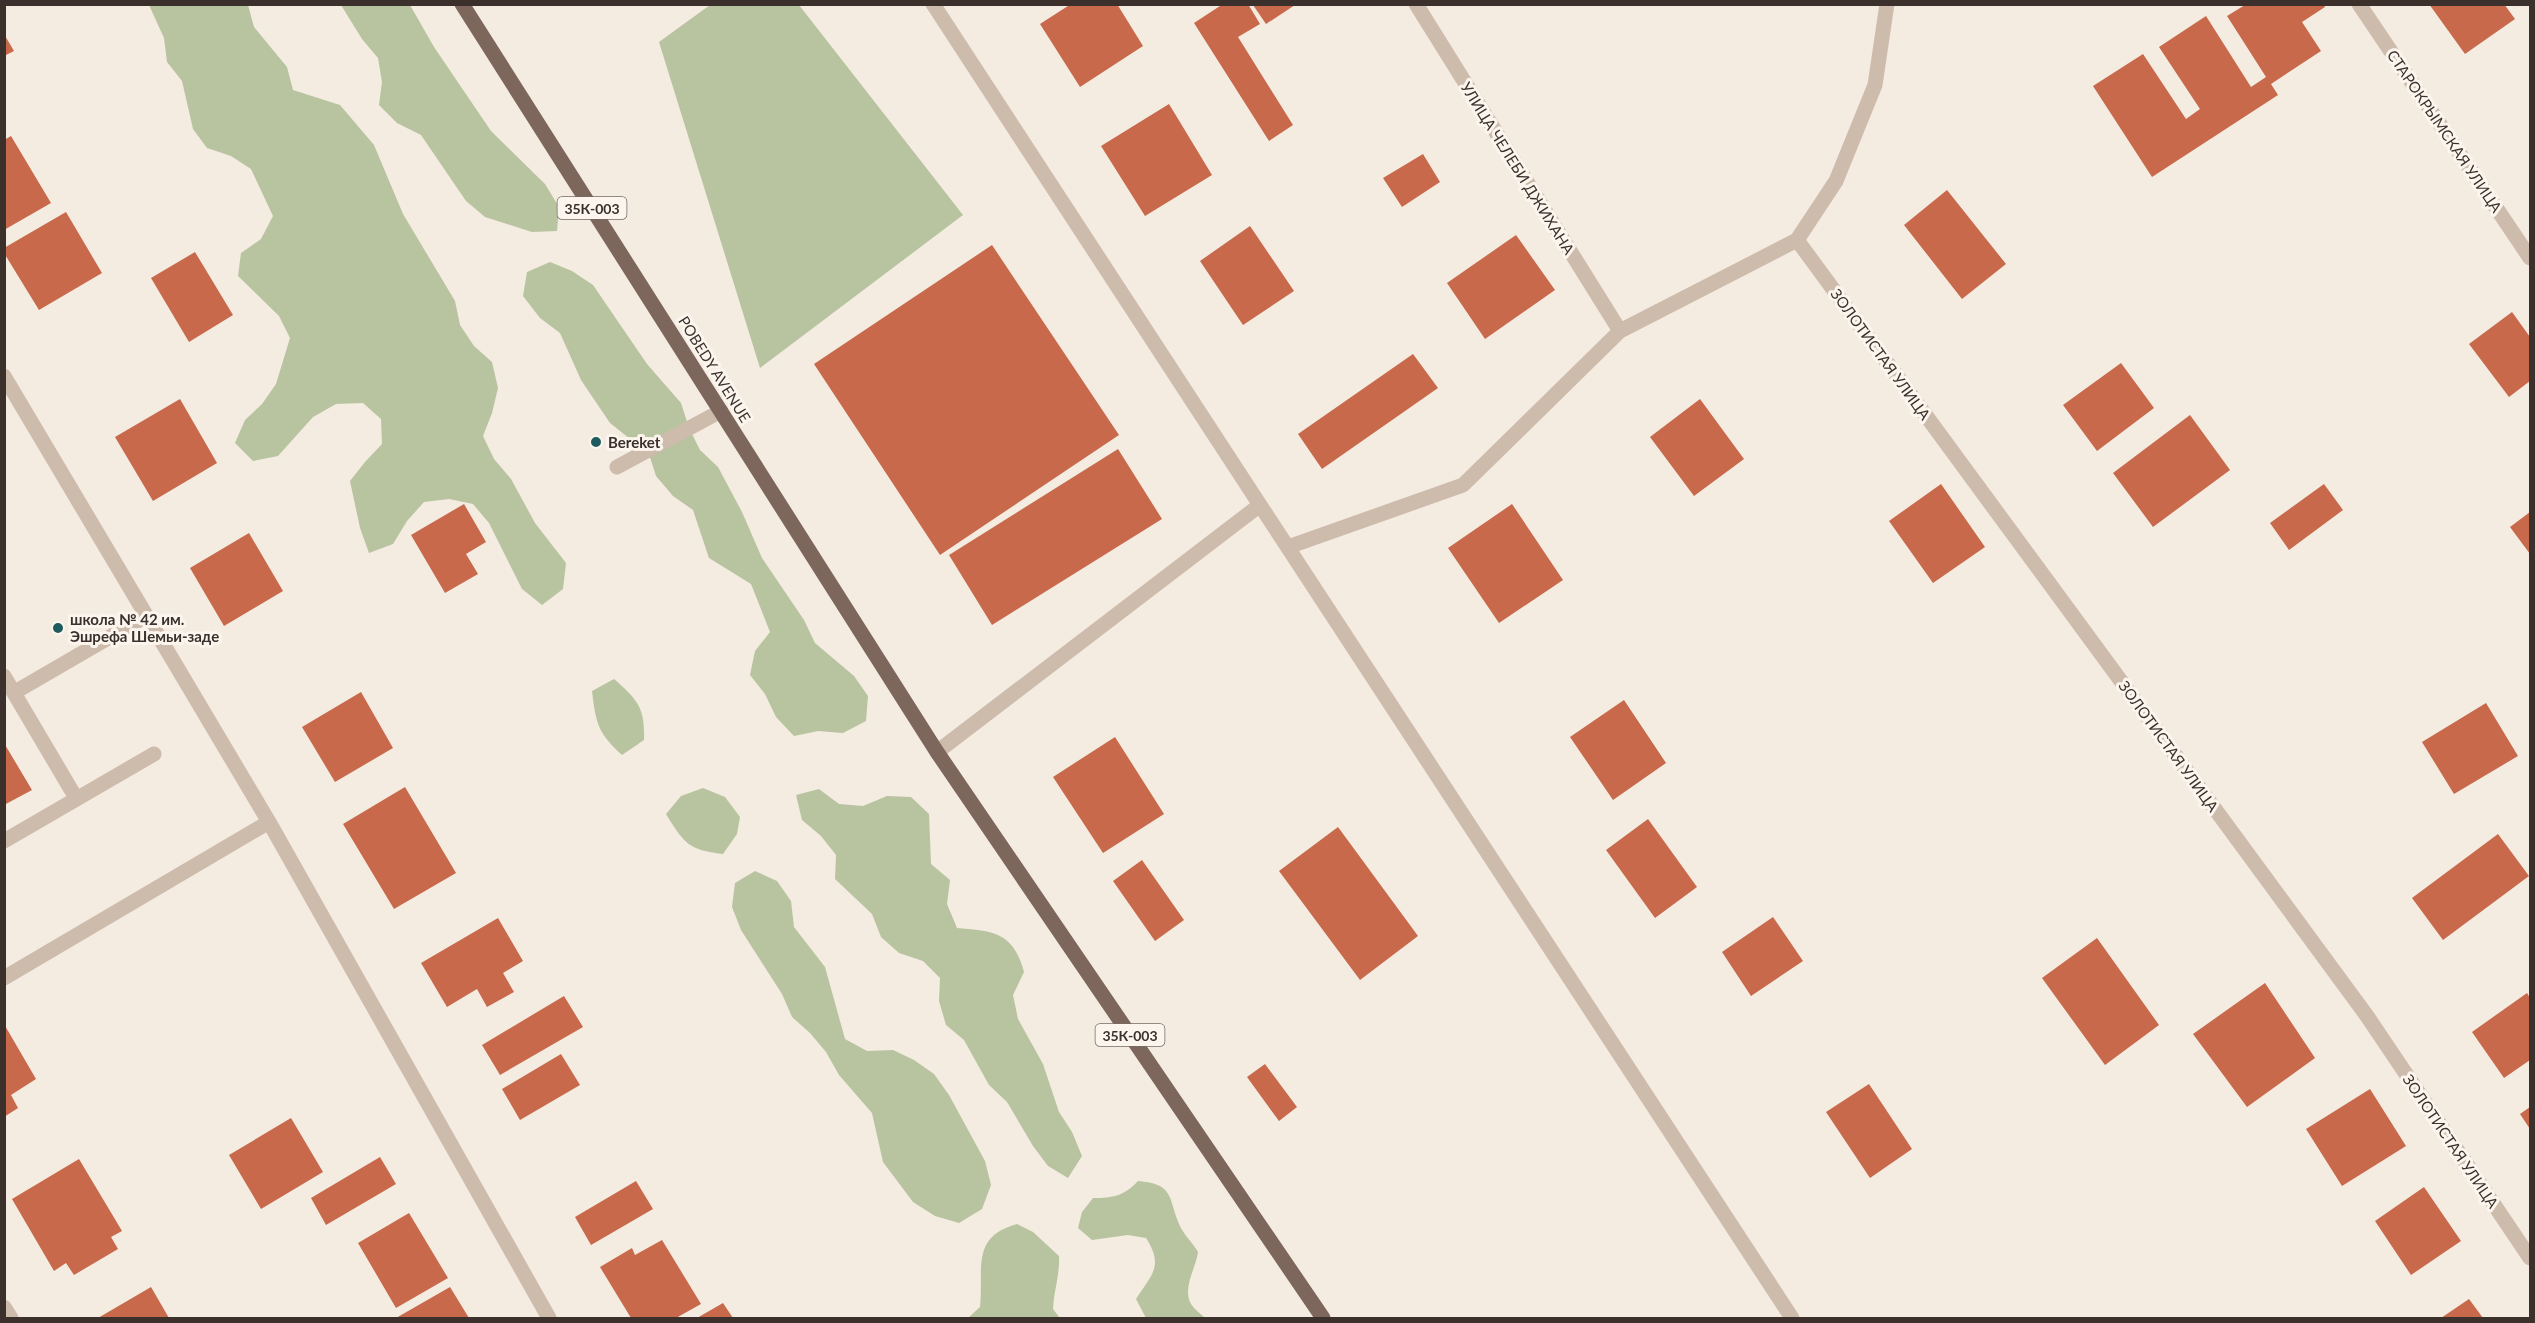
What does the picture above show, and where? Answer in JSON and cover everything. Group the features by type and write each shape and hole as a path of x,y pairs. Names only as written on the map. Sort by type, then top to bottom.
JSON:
{"main road":[{"name":"POBEDY AVENUE","path":"462,4 937,752"},
{"name":"35К-003","path":"937,752 1323,1318"}],"street":[{"path":"933,4 1792,1318"},
{"name":"УЛИЦА ЧЕЛЕБИ ДЖИХАНА","path":"1416,4 1620,331"},
{"path":"1288,548 1463,485 1620,331 1797,240 1836,181 1875,85 1887,4"},
{"name":"СТАРОКРЫМСКАЯ УЛИЦА","path":"2358,4 2530,258"},
{"name":"ЗОЛОТИСТАЯ УЛИЦА","path":"1797,240 2367,1016 2530,1258"},
{"path":"4,375 269,822 549,1318"},
{"path":"617,467 721,411"},
{"path":"937,752 1260,505"},
{"path":"15,692 146,616"},
{"path":"4,676 76,798"},
{"path":"4,841 154,754"},
{"path":"4,978 269,822"},
{"path":"4,1307 11,1318"}],"green space":[{"path":"149,5 248,5 254,27 287,67 293,90 340,105 374,145 403,214 455,301 460,325 474,346 492,362 498,388 483,436 494,459 511,479 535,523 566,563 563,589 542,605 522,589 489,523 473,504 449,499 424,502 407,521 393,544 369,553 360,528 350,481 382,444 381,419 363,403 336,404 313,417 278,456 253,461 235,443 245,420 262,404 276,384 290,338 279,316 238,276 241,253 261,239 273,216 251,169 231,156 207,148 193,129 182,81 167,62 164,38"},
{"path":"341,5 410,5 434,47 491,131 545,184 559,207 557,231 532,232 485,217 466,201 421,135 397,123 379,105 382,82 378,58 362,39"},
{"path":"710,5 799,5 963,215 760,368 659,42"},
{"path":"550,262 572,271 593,285 647,364 681,403 689,428 700,450 718,467 742,512 762,558 804,620 815,643 854,676 868,696 866,721 843,733 818,731 794,736 776,717 765,694 750,675 755,651 770,632 751,584 709,558 693,510 673,496 656,476 649,454 610,423 581,380 560,333 540,318 523,296 527,272"},
{"path":"614,679 638,705 644,729 644,740 622,755 603,734 595,712 592,691"},
{"path":"703,788 725,797 740,817 737,834 723,854 702,850 688,843 666,814 681,796"},
{"path":"819,789 839,804 863,806 887,796 911,797 929,814 931,864 950,880 947,904 957,928 992,933 1008,941 1024,972 1013,995 1018,1019 1043,1064 1059,1112 1072,1132 1082,1156 1068,1178 1048,1166 1033,1146 1007,1102 989,1085 964,1040 946,1025 939,1001 940,978 923,961 899,953 881,937 872,914 835,879 836,855 821,836 802,820 796,795"},
{"path":"755,871 777,881 791,901 794,927 825,967 845,1039 867,1051 893,1050 914,1060 934,1074 949,1095 985,1161 991,1185 982,1209 959,1223 935,1216 913,1202 883,1162 872,1113 839,1075 826,1052 792,1017 782,994 741,930 732,907 735,883"},
{"path":"1138,1181 1158,1185 1164,1189 1171,1199 1181,1228 1198,1252 1188,1291 1192,1306 1205,1318 1146,1318 1136,1299 1154,1270 1154,1256 1146,1238 1128,1235 1092,1240 1078,1228 1082,1212 1093,1198 1118,1195"},
{"path":"1017,1224 1033,1232 1059,1256 1053,1309 1060,1318 968,1318 980,1307 982,1256 986,1246 992,1237"}],"building":[{"path":"1071,4 1117,4 1143,46 1080,87 1040,24"},
{"path":"1223,4 1248,4 1260,24 1238,37 1293,125 1269,141 1194,23"},
{"path":"2429,4 2504,4 2515,19 2465,54"},
{"path":"1253,5 1295,5 1266,24"},
{"path":"2245,5 2324,5 2325,7 2302,22 2321,51 2271,84 2278,95 2152,177 2093,86 2143,54 2186,119 2200,109 2159,47 2206,16 2251,87 2266,77 2227,16"},
{"path":"4,34 14,51 4,56"},
{"path":"1169,104 1212,175 1145,216 1101,146"},
{"path":"11,136 51,203 4,230 4,140"},
{"path":"1423,154 1440,182 1402,207 1383,178"},
{"path":"1947,190 2006,264 1962,299 1904,225"},
{"path":"66,212 102,273 39,310 4,253 4,248"},
{"path":"1250,226 1294,291 1243,325 1200,261"},
{"path":"1516,235 1555,290 1485,339 1447,283"},
{"path":"992,245 1119,435 940,555 814,364"},
{"path":"195,252 233,315 189,342 151,278"},
{"path":"2512,312 2530,337 2530,381 2509,397 2469,344"},
{"path":"1413,354 1438,388 1322,469 1298,434"},
{"path":"2121,363 2154,408 2097,451 2063,405"},
{"path":"180,399 217,463 153,501 115,437"},
{"path":"1700,399 1744,459 1694,496 1650,437"},
{"path":"2190,415 2230,470 2153,527 2113,473"},
{"path":"1118,449 1162,519 992,625 949,555"},
{"path":"1941,484 1985,547 1933,583 1889,521"},
{"path":"2324,484 2343,510 2289,550 2270,523"},
{"path":"464,504 486,542 466,554 478,574 445,593 411,535"},
{"path":"1512,504 1563,580 1499,623 1448,548"},
{"path":"2530,512 2530,554 2510,527"},
{"path":"249,533 283,591 224,626 190,568"},
{"path":"361,692 393,748 335,782 302,727"},
{"path":"1624,700 1666,763 1613,800 1570,737"},
{"path":"2486,703 2518,756 2454,794 2422,742"},
{"path":"1115,737 1164,814 1103,853 1053,777"},
{"path":"4,743 32,790 4,805"},
{"path":"405,787 456,873 394,909 343,824"},
{"path":"1648,819 1697,887 1655,918 1606,850"},
{"path":"1338,827 1418,936 1360,980 1279,871"},
{"path":"2498,834 2529,876 2443,940 2412,898"},
{"path":"1142,860 1184,920 1155,941 1113,881"},
{"path":"1773,917 1803,961 1751,996 1722,952"},
{"path":"498,918 523,961 503,973 514,992 487,1007 477,989 447,1007 421,963"},
{"path":"2097,938 2159,1025 2105,1065 2042,978"},
{"path":"2265,983 2315,1058 2247,1107 2193,1034"},
{"path":"2527,993 2530,998 2530,1060 2504,1078 2472,1032"},
{"path":"564,996 583,1027 500,1075 482,1045"},
{"path":"4,1024 36,1079 11,1095 18,1108 4,1117"},
{"path":"561,1054 580,1085 520,1120 502,1089"},
{"path":"1265,1064 1297,1107 1279,1121 1247,1077"},
{"path":"1869,1084 1912,1149 1870,1178 1826,1112"},
{"path":"2370,1089 2406,1146 2342,1186 2306,1129"},
{"path":"2530,1107 2530,1129 2520,1114"},
{"path":"291,1118 323,1172 261,1209 229,1155"},
{"path":"380,1157 396,1184 326,1225 311,1198"},
{"path":"79,1159 122,1231 111,1237 118,1249 74,1275 66,1263 54,1271 12,1199"},
{"path":"636,1181 653,1209 591,1245 575,1217"},
{"path":"2424,1187 2461,1241 2411,1275 2375,1221"},
{"path":"409,1213 448,1278 396,1308 358,1243"},
{"path":"662,1240 701,1304 676,1318 631,1318 600,1267 632,1248 635,1255"},
{"path":"151,1287 169,1318 98,1318"},
{"path":"450,1287 469,1318 396,1318"},
{"path":"2469,1299 2483,1318 2441,1318"},
{"path":"723,1303 733,1318 697,1318"}],"place":[{"name":"Bereket","path":"596,442"},
{"name":"школа № 42 им. Эшрефа Шемьи-заде","path":"58,628"}]}
